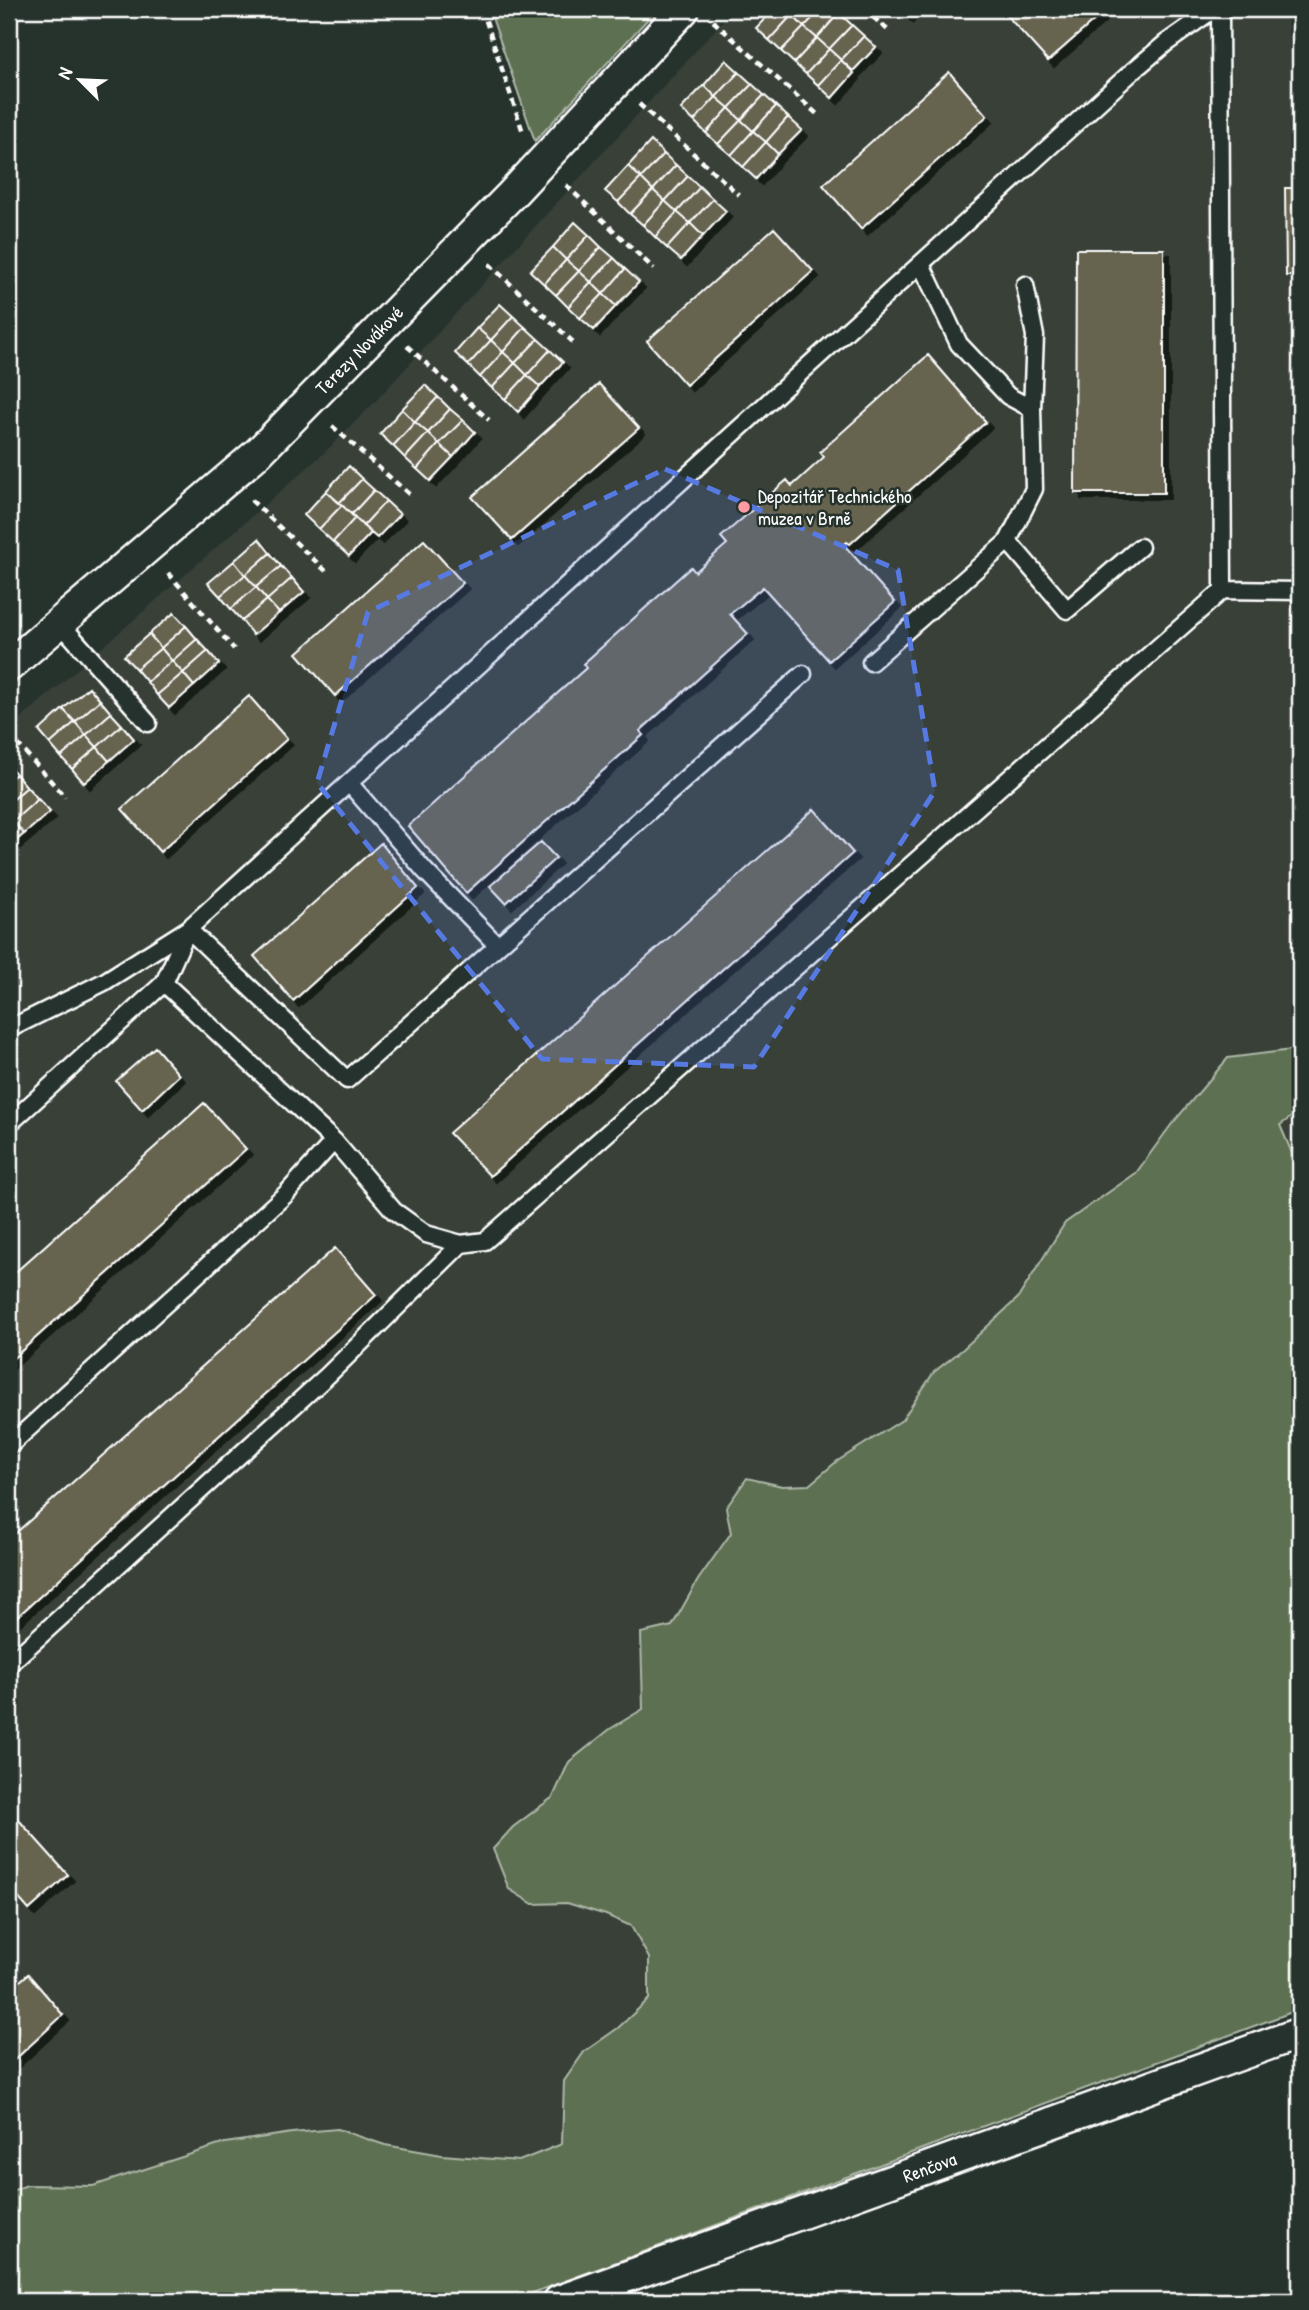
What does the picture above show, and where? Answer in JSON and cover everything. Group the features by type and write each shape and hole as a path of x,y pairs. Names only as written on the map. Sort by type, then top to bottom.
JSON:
{"street":[{"name":"Terezy Novákové","path":"9,666 258,453 465,242 615,83 697,13"},
{"name":"Renčova","path":"559,2301 1300,2033"}],"lane":[{"path":"9,1029 104,982 188,929 1134,70 1214,9"},
{"path":"1220,9 1223,590"},
{"path":"921,264 959,344 1008,396 1032,409"},
{"path":"871,662 1008,541 1034,489 1032,409 1035,336 1025,285"},
{"path":"1008,541 1068,610 1140,547"},
{"path":"164,982 334,1141 394,1211 426,1234 461,1244 485,1241 1223,590 1300,591"},
{"path":"60,623 148,723"},
{"path":"188,929 346,1080 803,674"},
{"path":"349,783 425,872 497,945"},
{"path":"9,1124 164,982 188,929"},
{"path":"9,1446 286,1194 334,1141"},
{"path":"9,1664 328,1375 461,1244"}],"path":[{"path":"482,9 538,166 654,269"},
{"path":"864,9 890,32"},
{"path":"697,13 817,114"},
{"path":"615,83 739,195"},
{"path":"465,242 573,342"},
{"path":"384,324 489,420"},
{"path":"307,403 410,495"},
{"path":"229,479 327,572"},
{"path":"147,549 234,649"},
{"path":"9,734 65,797"}],"highlighted area":[{"path":"665,469 898,570 935,791 754,1067 542,1059 317,783 368,612"}],"shaded area":[{"path":"734,9 1300,9 1300,1997 9,2301 9,729 323,454 373,404"}],"green space":[{"path":"489,9 657,9 535,141"},
{"path":"1300,1049 1300,1111 1280,1125 1300,1172 1300,2009 511,2301 9,2301 9,2192 27,2185 93,2186 225,2143 337,2129 385,2145 442,2155 519,2161 562,2144 564,2081 584,2052 618,2028 649,1999 649,1958 631,1926 567,1903 533,1904 509,1889 493,1849 513,1827 553,1797 569,1762 610,1729 643,1709 641,1633 672,1626 698,1580 731,1533 726,1508 747,1478 782,1486 809,1485 836,1462 902,1420 934,1372 1018,1298 1065,1223 1136,1173 1171,1125 1228,1058"}],"building":[{"path":"774,9 785,9 792,15 769,40 756,28"},
{"path":"798,9 821,9 804,27 792,15"},
{"path":"821,9 835,9 839,13 817,38 804,27"},
{"path":"898,9 914,9 907,17"},
{"path":"1001,9 1107,9 1048,61"},
{"path":"839,13 852,25 829,49 817,38"},
{"path":"792,15 804,27 781,51 769,40"},
{"path":"852,25 864,36 841,60 829,49"},
{"path":"804,27 817,38 794,63 781,51"},
{"path":"864,36 876,47 853,71 841,60"},
{"path":"817,38 829,49 806,74 794,63"},
{"path":"829,49 841,60 818,85 806,74"},
{"path":"726,60 739,72 716,97 704,85"},
{"path":"841,60 854,73 832,98 818,85"},
{"path":"739,72 752,84 729,108 716,97"},
{"path":"949,72 987,116 861,229 823,185"},
{"path":"752,84 764,95 741,120 729,108"},
{"path":"704,85 716,97 694,121 681,109"},
{"path":"764,95 776,106 753,131 741,120"},
{"path":"716,97 729,108 706,133 694,121"},
{"path":"776,106 788,117 766,142 753,131"},
{"path":"729,108 741,120 718,144 706,133"},
{"path":"788,117 802,130 778,154 766,142"},
{"path":"741,120 753,131 731,155 718,144"},
{"path":"753,131 766,142 743,167 731,155"},
{"path":"651,141 664,154 641,178 628,166"},
{"path":"766,142 778,154 756,179 743,167"},
{"path":"664,154 676,165 653,190 641,178"},
{"path":"676,165 688,176 665,201 653,190"},
{"path":"628,166 641,178 618,202 605,191"},
{"path":"688,176 700,187 677,212 665,201"},
{"path":"641,178 653,190 630,214 618,202"},
{"path":"700,187 713,199 690,223 677,212"},
{"path":"1285,188 1300,188 1300,276 1286,276"},
{"path":"653,190 665,201 643,225 630,214"},
{"path":"713,199 726,211 703,236 690,223"},
{"path":"665,201 677,212 655,237 643,225"},
{"path":"677,212 690,223 667,248 655,237"},
{"path":"575,222 589,235 566,260 553,247"},
{"path":"690,223 703,236 681,260 667,248"},
{"path":"774,228 813,271 686,385 647,341"},
{"path":"589,235 601,247 579,271 566,260"},
{"path":"553,247 566,260 544,284 530,271"},
{"path":"601,247 614,258 591,282 579,271"},
{"path":"1076,249 1164,249 1164,493 1075,493"},
{"path":"614,258 625,269 603,294 591,282"},
{"path":"566,260 579,271 556,295 544,284"},
{"path":"625,269 639,282 616,306 603,294"},
{"path":"579,271 591,282 568,307 556,295"},
{"path":"591,282 603,294 580,318 568,307"},
{"path":"603,294 616,306 594,330 580,318"},
{"path":"500,304 513,316 491,340 477,328"},
{"path":"513,316 525,327 503,352 491,340"},
{"path":"525,327 538,339 515,363 503,352"},
{"path":"477,328 491,340 468,365 455,353"},
{"path":"538,339 550,350 527,375 515,363"},
{"path":"491,340 503,352 480,377 468,365"},
{"path":"550,350 563,362 540,387 527,375"},
{"path":"503,352 515,363 492,388 480,377"},
{"path":"928,355 986,422 850,544 847,542 844,545 895,602 829,661 763,587 730,614 748,634 640,731 643,735 466,893 408,826 586,668 583,664 691,567 695,572 727,544 721,537 787,480 792,486 824,457 820,452"},
{"path":"515,363 527,375 505,399 492,388"},
{"path":"527,375 540,387 518,412 505,399"},
{"path":"599,384 639,428 512,540 472,497"},
{"path":"425,385 438,397 415,422 402,409"},
{"path":"438,397 450,409 428,433 415,422"},
{"path":"402,409 415,422 393,446 380,434"},
{"path":"450,409 463,420 439,444 428,433"},
{"path":"463,420 475,432 453,457 439,444"},
{"path":"415,422 428,433 405,458 393,446"},
{"path":"428,433 439,444 417,469 405,458"},
{"path":"439,444 453,457 430,481 417,469"},
{"path":"349,466 362,479 339,503 326,491"},
{"path":"362,479 374,490 352,514 339,503"},
{"path":"374,490 386,501 363,526 352,514"},
{"path":"326,491 342,505 319,529 304,515"},
{"path":"386,501 400,514 377,538 363,526"},
{"path":"342,505 355,518 333,542 319,529"},
{"path":"355,518 371,533 349,556 333,542"},
{"path":"259,539 270,553 245,575 234,561"},
{"path":"424,540 463,583 335,696 297,653"},
{"path":"270,553 281,566 256,587 245,575"},
{"path":"234,561 245,575 220,596 208,583"},
{"path":"281,566 292,578 267,600 256,587"},
{"path":"245,575 256,587 231,609 220,596"},
{"path":"292,578 304,592 279,613 267,600"},
{"path":"256,587 267,600 242,621 231,609"},
{"path":"267,600 279,613 253,635 242,621"},
{"path":"174,613 186,626 161,648 149,634"},
{"path":"186,626 197,639 172,661 161,648"},
{"path":"149,634 161,648 136,669 124,656"},
{"path":"197,639 208,651 183,673 172,661"},
{"path":"161,648 172,661 147,682 136,669"},
{"path":"208,651 219,664 194,686 183,673"},
{"path":"172,661 183,673 157,695 147,682"},
{"path":"183,673 194,686 169,708 157,695"},
{"path":"89,687 100,700 75,722 63,709"},
{"path":"249,696 287,739 160,852 122,809"},
{"path":"100,700 111,713 86,735 75,722"},
{"path":"63,709 75,722 50,744 39,731"},
{"path":"111,713 122,725 97,747 86,735"},
{"path":"75,722 86,735 61,757 50,744"},
{"path":"122,725 134,739 109,761 97,747"},
{"path":"86,735 97,747 72,769 61,757"},
{"path":"97,747 109,761 84,783 72,769"},
{"path":"9,765 16,774 9,780"},
{"path":"16,774 27,787 9,803 9,780"},
{"path":"27,787 38,799 13,821 9,816 9,803"},
{"path":"38,799 50,812 24,834 13,821"},
{"path":"814,809 853,853 490,1176 449,1133"},
{"path":"9,816 24,834 11,845 9,842"},
{"path":"541,842 556,858 506,903 490,886"},
{"path":"381,843 418,888 293,1001 254,956"},
{"path":"155,1047 179,1075 142,1110 116,1081"},
{"path":"204,1103 246,1149 9,1362 9,1278"},
{"path":"335,1248 376,1295 9,1624 9,1539"},
{"path":"9,1809 68,1875 29,1910 9,1887"},
{"path":"28,1974 63,2015 9,2065 9,1991"}],"place":[{"name":"Depozitář Technického muzea v Brně","path":"744,507"}]}
